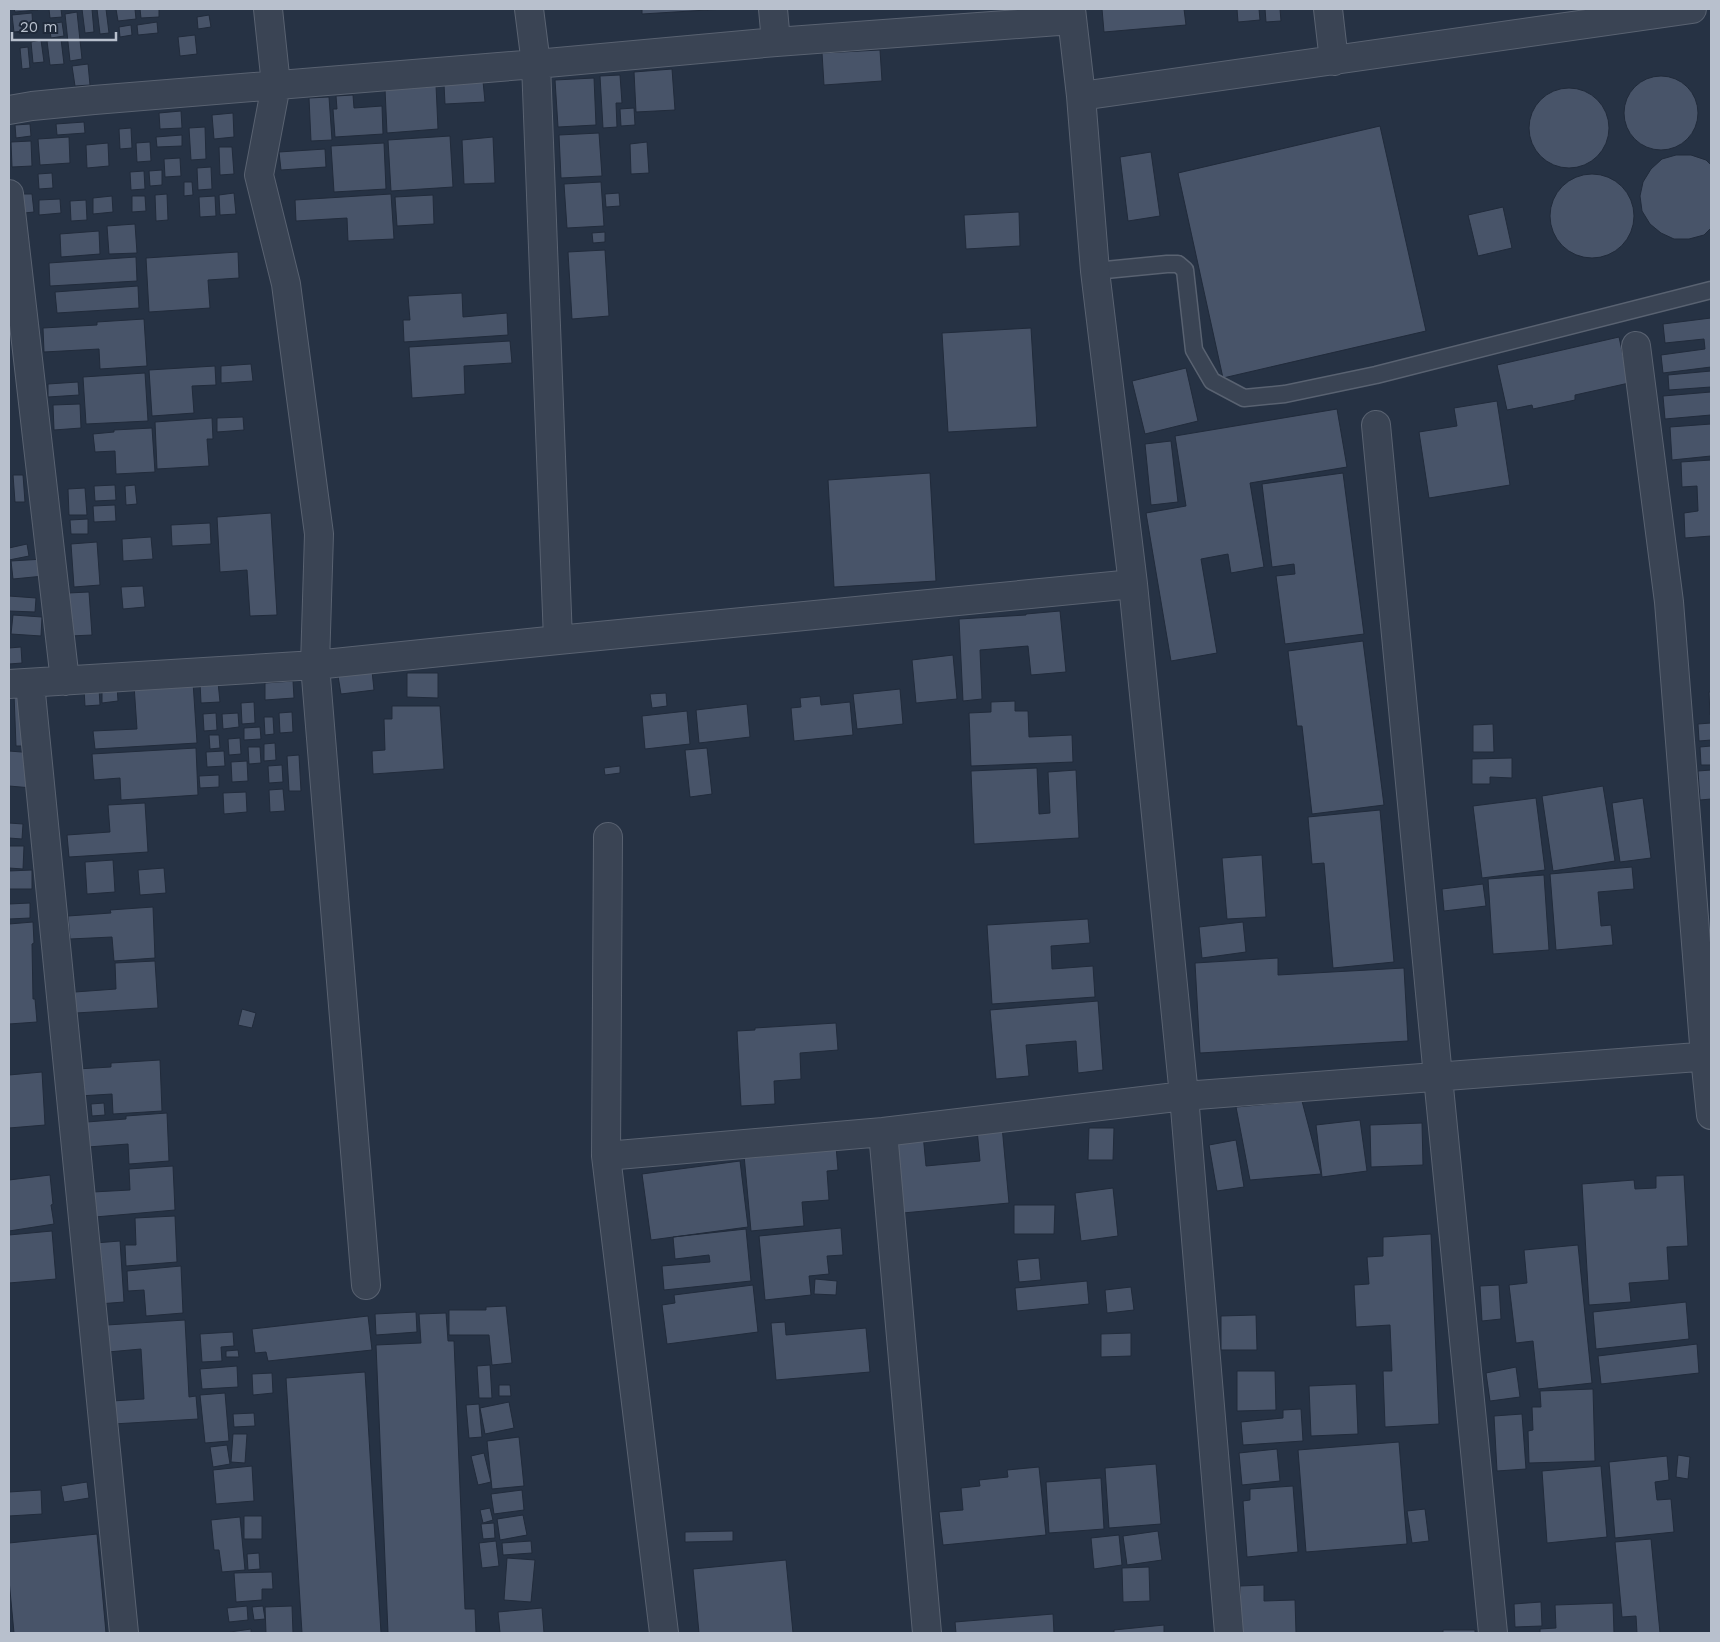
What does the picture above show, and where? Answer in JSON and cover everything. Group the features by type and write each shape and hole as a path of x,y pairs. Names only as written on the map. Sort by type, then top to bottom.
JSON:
{"street":[{"path":"268,9 276,84 259,175 286,284 320,534 314,665 366,1285"},
{"path":"529,9 536,64 558,640"},
{"path":"773,9 776,42"},
{"path":"1328,9 1334,61"},
{"path":"1081,96 1692,9"},
{"path":"9,110 41,105 276,84 536,64 1071,14 1081,96 1095,271 1133,584 1184,1096 1229,1633"},
{"path":"9,194 65,681"},
{"path":"1636,346 1669,602 1708,1057 1711,1116"},
{"path":"1376,425 1493,1633"},
{"path":"124,1633 19,684 314,665 1133,584"},
{"path":"608,837 606,1156 664,1633"},
{"path":"606,1156 882,1132 1184,1096 1708,1057"},
{"path":"882,1132 926,1633"}],"lane":[{"path":"1095,271 1178,264 1185,270 1194,350 1212,381 1244,398 1285,394 1376,376 1711,290"}],"building":[{"path":"14,9 38,9 38,10 15,12"},
{"path":"49,9 61,9 62,17 50,18"},
{"path":"82,9 92,9 94,32 85,33"},
{"path":"97,9 106,9 109,33 100,34"},
{"path":"116,9 135,9 136,19 118,21"},
{"path":"140,9 159,9 159,17 141,18"},
{"path":"642,9 724,9 642,14"},
{"path":"1102,9 1184,9 1186,25 1104,32"},
{"path":"1237,9 1259,9 1260,20 1238,22"},
{"path":"1265,9 1280,9 1281,21 1266,22"},
{"path":"77,12 82,59 70,61 65,14"},
{"path":"32,13 33,30 14,32 12,15"},
{"path":"209,15 211,27 198,29 197,17"},
{"path":"62,22 64,36 51,38 49,24"},
{"path":"157,22 158,33 138,35 137,25"},
{"path":"131,25 132,35 120,37 119,27"},
{"path":"195,35 197,54 180,56 178,37"},
{"path":"61,39 64,64 50,65 47,41"},
{"path":"41,40 44,62 33,63 31,42"},
{"path":"28,47 30,68 22,69 20,48"},
{"path":"880,50 882,81 824,85 822,53"},
{"path":"88,64 90,85 75,86 72,66"},
{"path":"672,69 675,110 636,112 634,72"},
{"path":"620,75 622,103 616,103 617,127 603,128 600,76"},
{"path":"1654,76 1668,76 1682,82 1692,92 1698,106 1698,120 1692,134 1682,144 1668,150 1654,150 1640,144 1630,134 1624,120 1624,106 1630,92 1640,82"},
{"path":"594,78 596,125 558,127 555,80"},
{"path":"483,81 485,102 445,104 444,84"},
{"path":"436,85 438,129 387,133 385,89"},
{"path":"1569,88 1584,91 1597,100 1606,113 1609,128 1606,143 1597,156 1584,165 1569,168 1554,165 1541,156 1532,143 1529,128 1532,113 1541,100 1554,91"},
{"path":"353,95 354,108 382,106 383,134 335,137 333,109 337,109 336,96"},
{"path":"329,97 332,140 311,141 309,98"},
{"path":"634,108 635,125 621,126 620,109"},
{"path":"181,111 182,128 160,129 159,113"},
{"path":"233,113 234,137 214,139 212,115"},
{"path":"84,122 85,133 57,135 56,124"},
{"path":"30,124 31,136 16,138 15,125"},
{"path":"1380,126 1426,331 1223,378 1178,173"},
{"path":"205,127 206,159 191,160 189,128"},
{"path":"131,128 132,148 120,149 119,129"},
{"path":"599,133 602,176 561,178 559,135"},
{"path":"182,135 182,146 157,147 156,137"},
{"path":"450,136 453,187 391,191 388,140"},
{"path":"69,137 70,163 40,165 38,139"},
{"path":"493,137 495,183 464,184 462,140"},
{"path":"31,141 32,166 12,167 11,142"},
{"path":"150,142 151,161 137,162 136,143"},
{"path":"647,142 649,173 631,174 630,144"},
{"path":"108,143 109,166 87,168 86,145"},
{"path":"384,143 386,189 334,192 331,146"},
{"path":"219,147 232,147 234,174 220,175"},
{"path":"325,149 326,167 281,170 279,152"},
{"path":"1151,152 1160,216 1128,221 1120,157"},
{"path":"1676,155 1691,155 1706,160 1711,165 1711,228 1704,235 1689,239 1674,239 1661,233 1650,224 1642,211 1640,196 1643,182 1651,169 1662,159"},
{"path":"180,158 181,176 165,177 164,159"},
{"path":"211,167 212,189 198,190 197,168"},
{"path":"162,170 162,185 150,186 149,171"},
{"path":"144,171 145,189 131,190 130,172"},
{"path":"52,173 53,188 39,189 38,174"},
{"path":"1592,174 1608,177 1622,186 1631,200 1634,216 1631,232 1622,246 1608,255 1592,258 1576,255 1562,246 1553,232 1550,216 1553,200 1562,186 1576,177"},
{"path":"184,182 192,182 193,195 184,196"},
{"path":"601,182 604,226 567,228 564,184"},
{"path":"234,193 236,214 220,215 219,195"},
{"path":"619,193 620,206 606,207 605,194"},
{"path":"23,194 32,194 34,212 24,213"},
{"path":"167,194 168,220 156,221 155,195"},
{"path":"391,194 394,239 348,241 347,218 296,221 295,200"},
{"path":"433,195 434,224 397,226 395,197"},
{"path":"112,196 113,212 93,214 93,198"},
{"path":"132,196 145,196 146,211 132,212"},
{"path":"215,196 216,216 200,217 199,197"},
{"path":"60,199 61,213 39,215 39,200"},
{"path":"86,200 87,220 71,221 70,201"},
{"path":"1503,207 1512,248 1478,256 1468,215"},
{"path":"1019,212 1020,246 966,249 964,215"},
{"path":"135,224 137,253 109,254 107,226"},
{"path":"99,231 100,254 61,257 60,234"},
{"path":"605,232 605,242 593,243 592,233"},
{"path":"605,250 609,316 572,319 568,252"},
{"path":"238,252 239,278 208,280 210,308 149,312 146,258"},
{"path":"136,257 137,281 50,286 49,263"},
{"path":"138,286 139,308 57,313 55,292"},
{"path":"462,293 463,317 507,313 508,335 404,342 403,320 410,320 408,296"},
{"path":"1711,318 1711,367 1663,373 1661,355 1705,349 1704,339 1665,343 1663,324"},
{"path":"144,319 147,366 100,369 99,349 44,352 43,328 97,325 97,322"},
{"path":"1031,328 1037,427 948,432 942,333"},
{"path":"1619,337 1629,383 1575,395 1575,400 1533,409 1532,405 1507,410 1497,365"},
{"path":"510,341 512,363 464,366 465,394 412,398 409,347"},
{"path":"251,364 253,381 221,383 221,366"},
{"path":"215,366 216,385 192,386 194,413 152,416 149,370"},
{"path":"1186,368 1198,421 1145,434 1132,381"},
{"path":"1711,371 1711,387 1669,390 1668,375"},
{"path":"145,373 148,421 86,424 83,377"},
{"path":"78,382 79,395 48,397 48,384"},
{"path":"1711,392 1711,415 1665,419 1663,396"},
{"path":"1497,401 1510,485 1429,498 1419,432 1457,426 1454,408"},
{"path":"80,404 81,428 54,430 53,405"},
{"path":"1337,409 1347,467 1250,483 1264,567 1231,573 1228,554 1201,559 1217,653 1171,661 1146,513 1186,506 1175,436"},
{"path":"243,417 244,430 217,432 217,418"},
{"path":"212,418 213,439 207,439 209,466 157,469 155,422"},
{"path":"1711,424 1711,456 1672,460 1670,427"},
{"path":"152,428 155,472 116,474 115,451 95,452 93,434 114,432 114,430"},
{"path":"1171,441 1178,502 1151,505 1145,444"},
{"path":"1711,460 1711,536 1685,538 1684,513 1698,511 1697,486 1682,487 1681,462"},
{"path":"930,473 936,581 834,587 828,480"},
{"path":"1343,473 1364,634 1285,644 1276,576 1295,574 1294,564 1272,567 1262,484"},
{"path":"13,475 23,475 25,502 15,502"},
{"path":"115,485 116,500 95,501 94,486"},
{"path":"135,485 137,504 126,505 125,486"},
{"path":"85,488 87,515 69,515 68,489"},
{"path":"115,505 116,521 94,522 93,506"},
{"path":"271,513 277,615 250,616 247,570 220,572 217,517"},
{"path":"88,519 88,534 71,534 70,520"},
{"path":"210,523 211,544 172,546 171,525"},
{"path":"151,537 153,559 123,561 122,539"},
{"path":"97,542 100,585 74,587 71,544"},
{"path":"27,544 29,556 9,560 9,548"},
{"path":"44,559 44,576 13,579 11,561"},
{"path":"143,586 145,607 123,609 121,587"},
{"path":"89,592 92,635 70,636 68,593"},
{"path":"9,596 36,598 35,612 9,611"},
{"path":"1060,611 1066,672 1031,675 1028,646 980,650 982,699 963,701 959,619"},
{"path":"13,615 42,617 41,636 11,634"},
{"path":"1363,641 1384,805 1312,814 1302,726 1297,726 1288,651"},
{"path":"21,647 22,663 9,664 9,648"},
{"path":"953,655 957,699 916,703 912,660"},
{"path":"372,671 374,690 341,694 338,676"},
{"path":"407,673 438,673 438,698 407,697"},
{"path":"293,681 294,698 265,700 265,683"},
{"path":"193,682 197,743 95,749 93,731 137,729 134,685"},
{"path":"200,682 218,682 220,702 201,703"},
{"path":"117,686 118,701 102,703 102,687"},
{"path":"99,688 100,705 85,706 84,689"},
{"path":"900,689 903,724 857,729 853,694"},
{"path":"1709,692 1711,692 1711,715 1710,715"},
{"path":"31,693 33,746 16,746 14,694"},
{"path":"666,693 667,706 652,708 650,694"},
{"path":"820,696 821,705 850,702 853,735 794,741 791,708 801,707 800,698"},
{"path":"1015,701 1015,711 1028,711 1029,737 1072,735 1073,762 971,766 969,713 991,712 991,702"},
{"path":"254,702 255,723 242,724 241,703"},
{"path":"747,704 750,737 699,743 696,710"},
{"path":"392,706 440,706 444,769 373,774 372,751 385,750 384,719 392,719"},
{"path":"687,711 690,744 645,749 642,716"},
{"path":"292,712 293,732 280,733 279,713"},
{"path":"216,713 217,730 204,731 203,714"},
{"path":"238,713 239,727 223,729 222,714"},
{"path":"264,717 273,717 274,734 265,735"},
{"path":"1711,723 1711,740 1699,741 1698,724"},
{"path":"1493,724 1494,752 1473,752 1473,725"},
{"path":"260,727 261,739 244,740 244,728"},
{"path":"209,735 219,735 220,748 210,749"},
{"path":"240,738 241,754 229,755 228,739"},
{"path":"275,743 276,760 264,761 264,744"},
{"path":"1711,746 1711,765 1701,765 1700,747"},
{"path":"248,747 260,747 261,763 249,764"},
{"path":"196,748 198,795 121,800 120,778 94,780 92,754"},
{"path":"707,748 712,794 690,797 685,750"},
{"path":"9,751 34,753 32,788 9,786"},
{"path":"224,751 225,766 207,767 206,752"},
{"path":"299,755 301,791 289,791 287,756"},
{"path":"1512,758 1512,778 1490,777 1490,784 1472,784 1472,759"},
{"path":"247,761 248,781 232,782 231,762"},
{"path":"282,765 283,782 269,783 268,766"},
{"path":"620,766 620,773 605,775 604,768"},
{"path":"1037,768 1039,814 1050,813 1048,772 1076,770 1079,838 974,844 971,771"},
{"path":"1711,770 1711,799 1700,800 1698,771"},
{"path":"219,775 219,787 200,788 199,776"},
{"path":"1603,786 1615,861 1553,871 1542,796"},
{"path":"283,789 285,811 270,812 269,790"},
{"path":"246,792 247,812 224,814 223,793"},
{"path":"1536,798 1545,870 1482,878 1473,806"},
{"path":"1643,798 1651,858 1620,862 1612,803"},
{"path":"145,803 148,852 69,857 67,835 110,832 108,805"},
{"path":"1380,810 1394,962 1333,968 1324,863 1312,864 1308,817"},
{"path":"9,823 23,824 22,839 9,838"},
{"path":"9,846 24,846 23,869 9,868"},
{"path":"1262,855 1266,917 1227,919 1222,858"},
{"path":"113,860 115,892 87,894 85,862"},
{"path":"1632,867 1634,889 1598,892 1601,926 1611,925 1613,945 1556,950 1550,874"},
{"path":"164,868 166,893 140,895 138,870"},
{"path":"32,870 32,889 9,889 9,871"},
{"path":"1544,875 1549,950 1493,954 1488,879"},
{"path":"1483,884 1486,906 1444,911 1442,889"},
{"path":"30,903 30,918 9,919 9,904"},
{"path":"153,907 155,958 114,961 112,937 70,939 68,916 111,913 110,910"},
{"path":"1088,919 1090,943 1051,946 1052,969 1093,966 1095,997 992,1004 987,925"},
{"path":"33,922 33,999 35,999 37,1022 9,1024 9,924"},
{"path":"1243,922 1246,952 1202,958 1199,927"},
{"path":"1278,958 1278,975 1404,968 1408,1041 1200,1053 1195,963"},
{"path":"155,961 158,1008 76,1013 75,992 116,989 115,963"},
{"path":"1098,1001 1103,1070 1078,1073 1076,1041 1026,1045 1029,1076 996,1079 990,1010"},
{"path":"242,1009 256,1013 252,1028 238,1025"},
{"path":"836,1023 838,1050 800,1053 801,1079 774,1081 775,1104 741,1106 737,1031 755,1030 755,1028"},
{"path":"160,1060 162,1111 113,1114 112,1094 79,1096 77,1069 111,1067 111,1063"},
{"path":"42,1072 45,1125 9,1128 9,1075"},
{"path":"1302,1101 1321,1174 1250,1180 1236,1107"},
{"path":"104,1103 105,1115 92,1116 91,1104"},
{"path":"167,1113 169,1161 129,1164 128,1144 88,1147 87,1122 126,1119 126,1116"},
{"path":"1360,1120 1367,1171 1322,1177 1316,1125"},
{"path":"1422,1123 1423,1165 1371,1167 1370,1125"},
{"path":"1002,1126 1009,1203 903,1213 896,1137 923,1134 926,1166 980,1161 977,1129"},
{"path":"1089,1128 1114,1128 1113,1160 1088,1160"},
{"path":"1236,1140 1244,1187 1217,1191 1209,1145"},
{"path":"836,1146 838,1170 827,1171 829,1200 802,1202 804,1226 751,1231 744,1155"},
{"path":"740,1161 748,1227 651,1240 642,1174"},
{"path":"173,1166 175,1210 95,1217 93,1192 130,1190 129,1169"},
{"path":"50,1175 54,1224 9,1231 9,1180"},
{"path":"1684,1175 1688,1246 1667,1247 1669,1280 1629,1283 1631,1302 1589,1305 1582,1184 1634,1180 1635,1189 1656,1188 1656,1176"},
{"path":"1113,1188 1118,1236 1081,1241 1075,1193"},
{"path":"1014,1205 1055,1205 1054,1234 1014,1234"},
{"path":"175,1216 177,1262 126,1266 125,1245 136,1245 135,1218"},
{"path":"841,1228 843,1255 827,1256 829,1274 809,1276 811,1295 765,1300 759,1236"},
{"path":"746,1229 751,1281 664,1290 662,1266 710,1262 709,1255 675,1259 673,1237"},
{"path":"52,1231 56,1279 9,1283 9,1235"},
{"path":"1431,1234 1439,1424 1385,1427 1383,1371 1392,1371 1390,1325 1356,1327 1354,1285 1369,1284 1367,1257 1383,1256 1383,1237"},
{"path":"120,1241 124,1302 98,1304 95,1243"},
{"path":"1578,1245 1592,1383 1538,1389 1533,1341 1516,1343 1509,1285 1527,1283 1524,1250"},
{"path":"1039,1258 1041,1280 1019,1282 1017,1260"},
{"path":"181,1266 183,1313 146,1316 144,1290 128,1291 127,1271"},
{"path":"815,1279 837,1281 836,1295 814,1294"},
{"path":"1087,1281 1089,1304 1017,1311 1015,1288"},
{"path":"753,1285 758,1332 667,1344 662,1305 675,1303 674,1295"},
{"path":"1499,1285 1501,1319 1482,1321 1480,1286"},
{"path":"1131,1287 1134,1310 1107,1313 1105,1290"},
{"path":"1686,1302 1689,1339 1596,1349 1593,1312"},
{"path":"506,1306 512,1363 492,1365 489,1335 449,1335 449,1310 486,1310 486,1307"},
{"path":"416,1312 417,1332 376,1335 375,1314"},
{"path":"446,1313 448,1341 454,1341 465,1609 475,1609 476,1633 388,1633 376,1345 421,1343 419,1314"},
{"path":"1256,1315 1257,1350 1221,1350 1221,1316"},
{"path":"368,1316 372,1350 268,1361 266,1352 255,1353 252,1329"},
{"path":"185,1320 189,1397 196,1396 198,1419 113,1424 112,1401 144,1399 141,1349 108,1352 107,1325"},
{"path":"785,1322 786,1335 866,1328 870,1372 776,1380 771,1323"},
{"path":"233,1332 234,1346 221,1347 222,1361 202,1362 200,1334"},
{"path":"1131,1333 1131,1356 1101,1357 1101,1334"},
{"path":"1697,1344 1699,1373 1601,1384 1598,1356"},
{"path":"238,1350 239,1357 226,1357 226,1351"},
{"path":"490,1365 492,1398 479,1398 477,1366"},
{"path":"237,1366 238,1387 202,1389 200,1369"},
{"path":"1516,1367 1520,1397 1490,1401 1486,1373"},
{"path":"1237,1371 1275,1371 1276,1410 1237,1411"},
{"path":"365,1372 381,1633 302,1633 286,1378"},
{"path":"272,1373 273,1393 253,1395 252,1374"},
{"path":"1356,1384 1358,1434 1311,1436 1309,1386"},
{"path":"499,1385 510,1385 511,1396 499,1396"},
{"path":"1593,1389 1595,1461 1529,1463 1528,1431 1533,1430 1532,1407 1541,1407 1540,1391"},
{"path":"225,1393 229,1441 205,1443 200,1395"},
{"path":"509,1402 514,1428 485,1434 480,1408"},
{"path":"479,1404 482,1437 469,1438 466,1405"},
{"path":"1301,1409 1303,1441 1243,1445 1241,1422 1283,1418 1283,1410"},
{"path":"254,1413 255,1426 234,1427 233,1414"},
{"path":"1522,1414 1526,1469 1497,1471 1494,1416"},
{"path":"233,1434 247,1434 245,1463 231,1462"},
{"path":"519,1437 524,1486 492,1489 487,1441"},
{"path":"1399,1442 1407,1544 1306,1552 1298,1450"},
{"path":"227,1445 230,1464 213,1467 210,1447"},
{"path":"1277,1449 1280,1481 1242,1485 1239,1453"},
{"path":"484,1453 491,1482 478,1485 471,1456"},
{"path":"1678,1455 1690,1457 1688,1479 1676,1477"},
{"path":"1667,1456 1669,1480 1655,1482 1657,1500 1671,1499 1674,1532 1615,1538 1609,1462"},
{"path":"1156,1464 1161,1524 1109,1528 1105,1468"},
{"path":"252,1466 254,1501 216,1504 213,1470"},
{"path":"1601,1466 1607,1537 1547,1543 1542,1471"},
{"path":"1039,1467 1046,1535 943,1545 939,1512 963,1510 961,1488 980,1486 979,1480 1008,1477 1007,1470"},
{"path":"1101,1478 1104,1529 1049,1533 1046,1482"},
{"path":"87,1482 89,1498 64,1502 61,1486"},
{"path":"1293,1486 1298,1552 1247,1557 1243,1501 1250,1500 1250,1489"},
{"path":"41,1490 42,1514 9,1516 9,1492"},
{"path":"522,1490 524,1510 494,1514 491,1494"},
{"path":"490,1508 493,1520 483,1523 480,1510"},
{"path":"1425,1509 1429,1541 1412,1543 1407,1511"},
{"path":"523,1515 527,1535 500,1540 497,1519"},
{"path":"244,1516 262,1516 262,1539 244,1539"},
{"path":"240,1517 245,1570 222,1572 219,1550 214,1550 211,1520"},
{"path":"494,1523 495,1538 483,1539 481,1524"},
{"path":"733,1531 733,1541 685,1542 685,1532"},
{"path":"1158,1531 1162,1560 1127,1565 1123,1536"},
{"path":"97,1534 106,1633 14,1633 9,1580 9,1543"},
{"path":"1119,1535 1122,1565 1094,1569 1091,1538"},
{"path":"1651,1539 1660,1633 1637,1633 1636,1616 1622,1617 1615,1542"},
{"path":"496,1541 499,1566 482,1568 479,1543"},
{"path":"531,1541 532,1553 503,1555 502,1543"},
{"path":"259,1553 260,1569 248,1570 247,1554"},
{"path":"507,1558 535,1560 531,1602 504,1600"},
{"path":"786,1560 793,1633 699,1633 693,1569"},
{"path":"1149,1567 1150,1601 1123,1602 1122,1568"},
{"path":"272,1572 273,1589 262,1589 262,1600 236,1602 234,1573"},
{"path":"1264,1585 1264,1601 1295,1600 1296,1633 1241,1633 1240,1586"},
{"path":"1541,1602 1542,1626 1515,1627 1514,1604"},
{"path":"1613,1603 1614,1633 1540,1633 1540,1629 1556,1628 1555,1605"},
{"path":"247,1606 248,1620 229,1622 227,1608"},
{"path":"263,1606 265,1619 254,1620 252,1607"},
{"path":"292,1606 293,1633 266,1633 265,1607"},
{"path":"542,1608 544,1633 500,1633 498,1612"},
{"path":"1053,1614 1054,1633 956,1633 955,1622"},
{"path":"1164,1625 1164,1633 1114,1633 1114,1630"},
{"path":"251,1629 251,1633 230,1633 230,1632"},
{"path":"1443,1630 1475,1630 1475,1633 1443,1633"}]}
